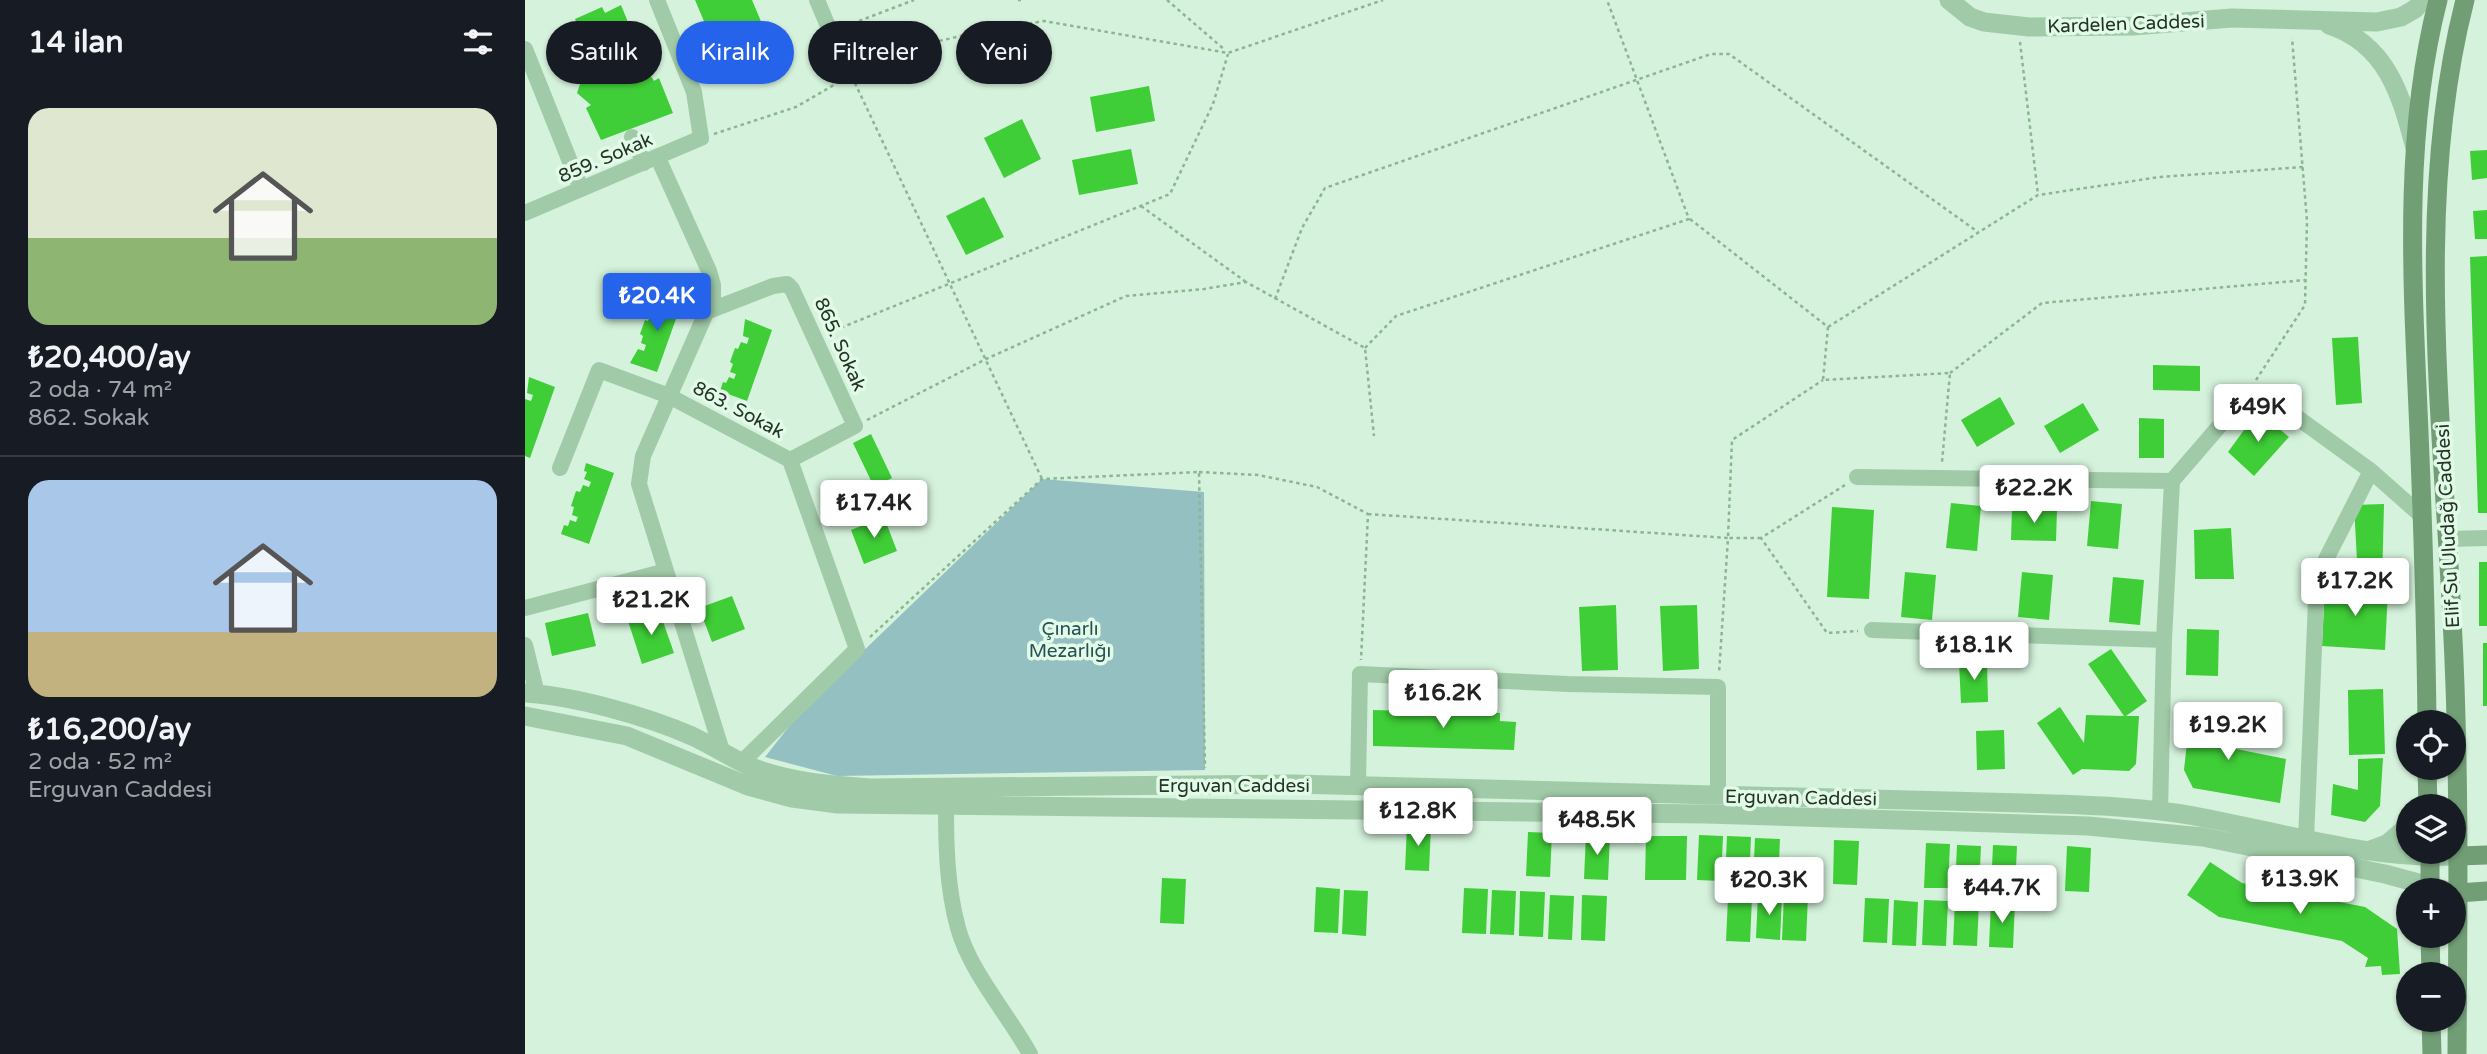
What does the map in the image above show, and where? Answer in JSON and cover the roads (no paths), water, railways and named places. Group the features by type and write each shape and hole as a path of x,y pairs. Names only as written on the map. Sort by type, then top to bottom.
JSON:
{"main road":[{"name":"Elif Su Uludağ Caddesi","path":"2427,710 2423,517 2415,341 2416,155 2423,76 2438,0"},
{"name":"Elif Su Uludağ Caddesi","path":"2458,794 2457,715 2437,302 2437,216 2442,130 2451,61 2465,0"},
{"path":"2466,856 2487,855"},
{"path":"2466,891 2487,891"},
{"name":"Elif Su Uludağ Caddesi","path":"2449,948 2457,1054"},
{"path":"2431,1032 2432,1054"}],"street":[{"name":"859. Sokak","path":"525,214 701,138 694,92 657,0"},
{"path":"817,0 826,21"},
{"name":"Kardelen Caddesi","path":"1948,0 1970,17 2018,26 2133,26 2232,18 2377,22 2401,17 2415,9 2423,0"},
{"name":"Kardelen Caddesi","path":"2311,20 2349,32 2380,58 2406,115 2416,155"},
{"path":"526,56 581,189"},
{"path":"632,137 651,160 709,271 713,285 713,297 639,470 639,484 722,751"},
{"name":"865. Sokak","path":"706,312 773,286 787,284 797,298 855,426 790,460"},
{"name":"863. Sokak","path":"560,468 599,370 669,396 790,460"},
{"path":"2160,812 2164,640 2172,481 2247,394 2269,397 2371,471 2423,517"},
{"path":"743,762 857,649 790,460"},
{"path":"2306,839 2318,577 2371,471"},
{"path":"1857,477 2172,481"},
{"path":"2448,539 2487,538"},
{"path":"525,608 666,570"},
{"path":"1872,630 2164,640"},
{"path":"525,645 531,694"},
{"path":"1358,786 1360,674 1568,684 1718,687 1718,795"},
{"name":"Erguvan Caddesi","path":"531,694 660,723 743,762 801,780 871,788 1358,786 2023,803 2160,812 2396,856"},
{"path":"525,716 627,736 748,786 792,797 856,806 1706,814 2088,826 2203,837 2399,878"},
{"path":"946,805 946,868 958,930 982,978 1030,1054"},
{"path":"2368,851 2387,844 2396,836"}],"park label":[{"name":"Çınarlı Mezarlığı","path":"1070,639"}]}
